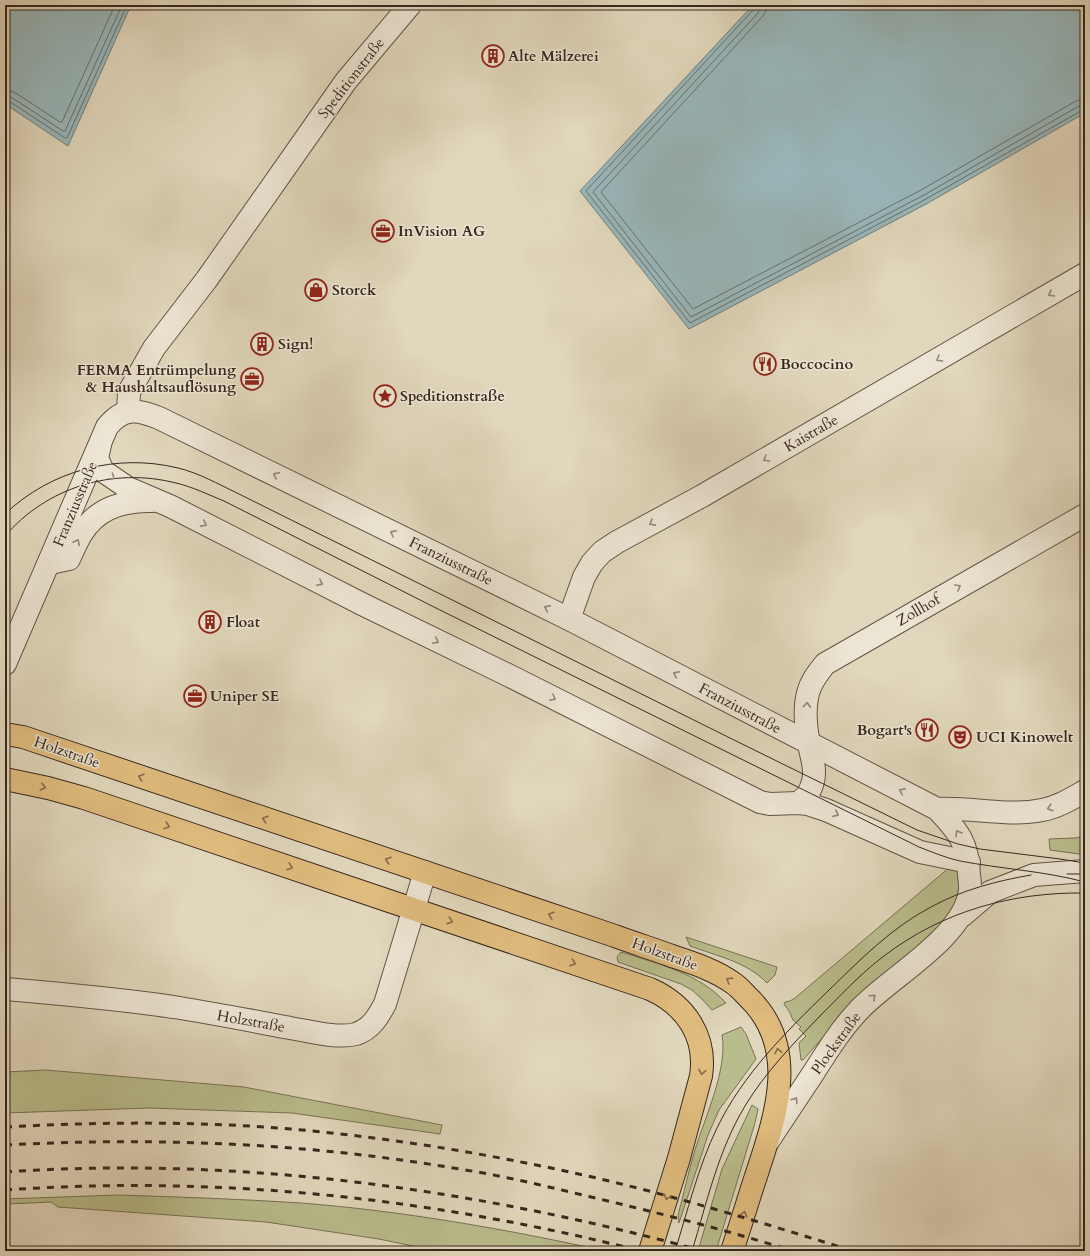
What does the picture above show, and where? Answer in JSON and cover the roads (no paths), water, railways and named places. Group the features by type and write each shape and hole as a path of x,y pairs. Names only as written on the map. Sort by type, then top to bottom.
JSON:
{"main road":[{"name":"Holzstraße","path":"5,734 23,737 696,964 720,974 734,983 758,1006 770,1025 776,1043 779,1059 780,1081 778,1101 766,1144"},
{"path":"5,779 48,788 84,798 663,995 673,1002 683,1012 697,1034 702,1051 703,1065 679,1158 650,1251"},
{"name":"Plockstraße","path":"732,1251 766,1144"}],"street":[{"name":"Speditionstraße","path":"128,412 129,392 154,348 207,279 346,81 410,5"},
{"name":"Kaistraße","path":"569,619 584,577 592,563 602,552 702,496 1085,274"},
{"name":"Franziusstraße","path":"5,664 50,563 107,427 115,417 128,412 144,412 569,619 937,809 954,826 967,853 969,862 920,852 826,810 798,803 770,804 760,802 508,675 350,598 170,506 128,488 103,471 98,458 100,444"},
{"name":"Franziusstraße","path":"50,563 69,559 82,532 95,517 107,508 140,500 154,501 170,506"},
{"name":"Zollhof","path":"809,744 806,709 808,693 815,676 825,664 1085,514"},
{"path":"798,803 809,793 814,780 815,768 809,744"},
{"path":"937,809 957,808 992,812 1043,810 1061,804 1085,791"},
{"name":"Plockstraße","path":"766,1144 840,1032 859,1010 887,984 929,950 949,931 957,920 969,897 969,862"},
{"path":"957,920 990,892 1028,877 1034,875 1085,871"},
{"name":"Holzstraße","path":"5,989 86,996 179,1008 318,1033 344,1035 356,1034 367,1029 377,1018 385,1004 425,872"}],"water":[{"path":"5,5 131,5 68,146 5,104"},
{"path":"753,5 1085,5 1085,113 928,203 689,329 580,191"}],"tram line":[{"path":"5,514 23,499 43,486 64,476 86,469 109,464 132,463 155,464 186,470 237,493 917,830 958,844 980,849 1085,863"},
{"path":"5,536 22,519 41,505 61,493 83,485 105,480 129,478 152,479 189,487 224,501 438,609 919,847 944,857 960,861 1054,875 1085,882"},
{"path":"1067,874 1085,874"},
{"path":"675,1251 704,1158 717,1128 739,1090 781,1038 864,956 916,915 967,891 992,883 1031,875"},
{"path":"692,1251 720,1159 727,1141 745,1106 761,1082 788,1049 867,970 907,940 930,927 979,907 1031,896 1085,893"}],"railway":[{"path":"5,1127 112,1123 255,1126 351,1135 411,1143 572,1172 653,1192 853,1251"},
{"path":"5,1145 118,1142 230,1144 342,1153 398,1160 471,1171 540,1185 692,1222 793,1251"},
{"path":"5,1172 93,1168 181,1169 269,1174 357,1182 531,1210 617,1229 703,1251"},
{"path":"5,1190 85,1186 166,1186 246,1189 325,1195 405,1204 484,1217 641,1251"}],"place":[{"name":"Alte Mälzerei","path":"493,56"},
{"name":"InVision AG","path":"383,231"},
{"name":"Storck","path":"316,290"},
{"name":"Sign!","path":"262,344"},
{"name":"Boccocino","path":"765,364"},
{"name":"FERMA Entrümpelung & Haushaltsauflösung","path":"252,379"},
{"name":"Speditionstraße","path":"385,396"},
{"name":"Float","path":"210,622"},
{"name":"Uniper SE","path":"195,696"},
{"name":"Bogart's","path":"927,730"},
{"name":"UCI Kinowelt","path":"960,737"}]}
